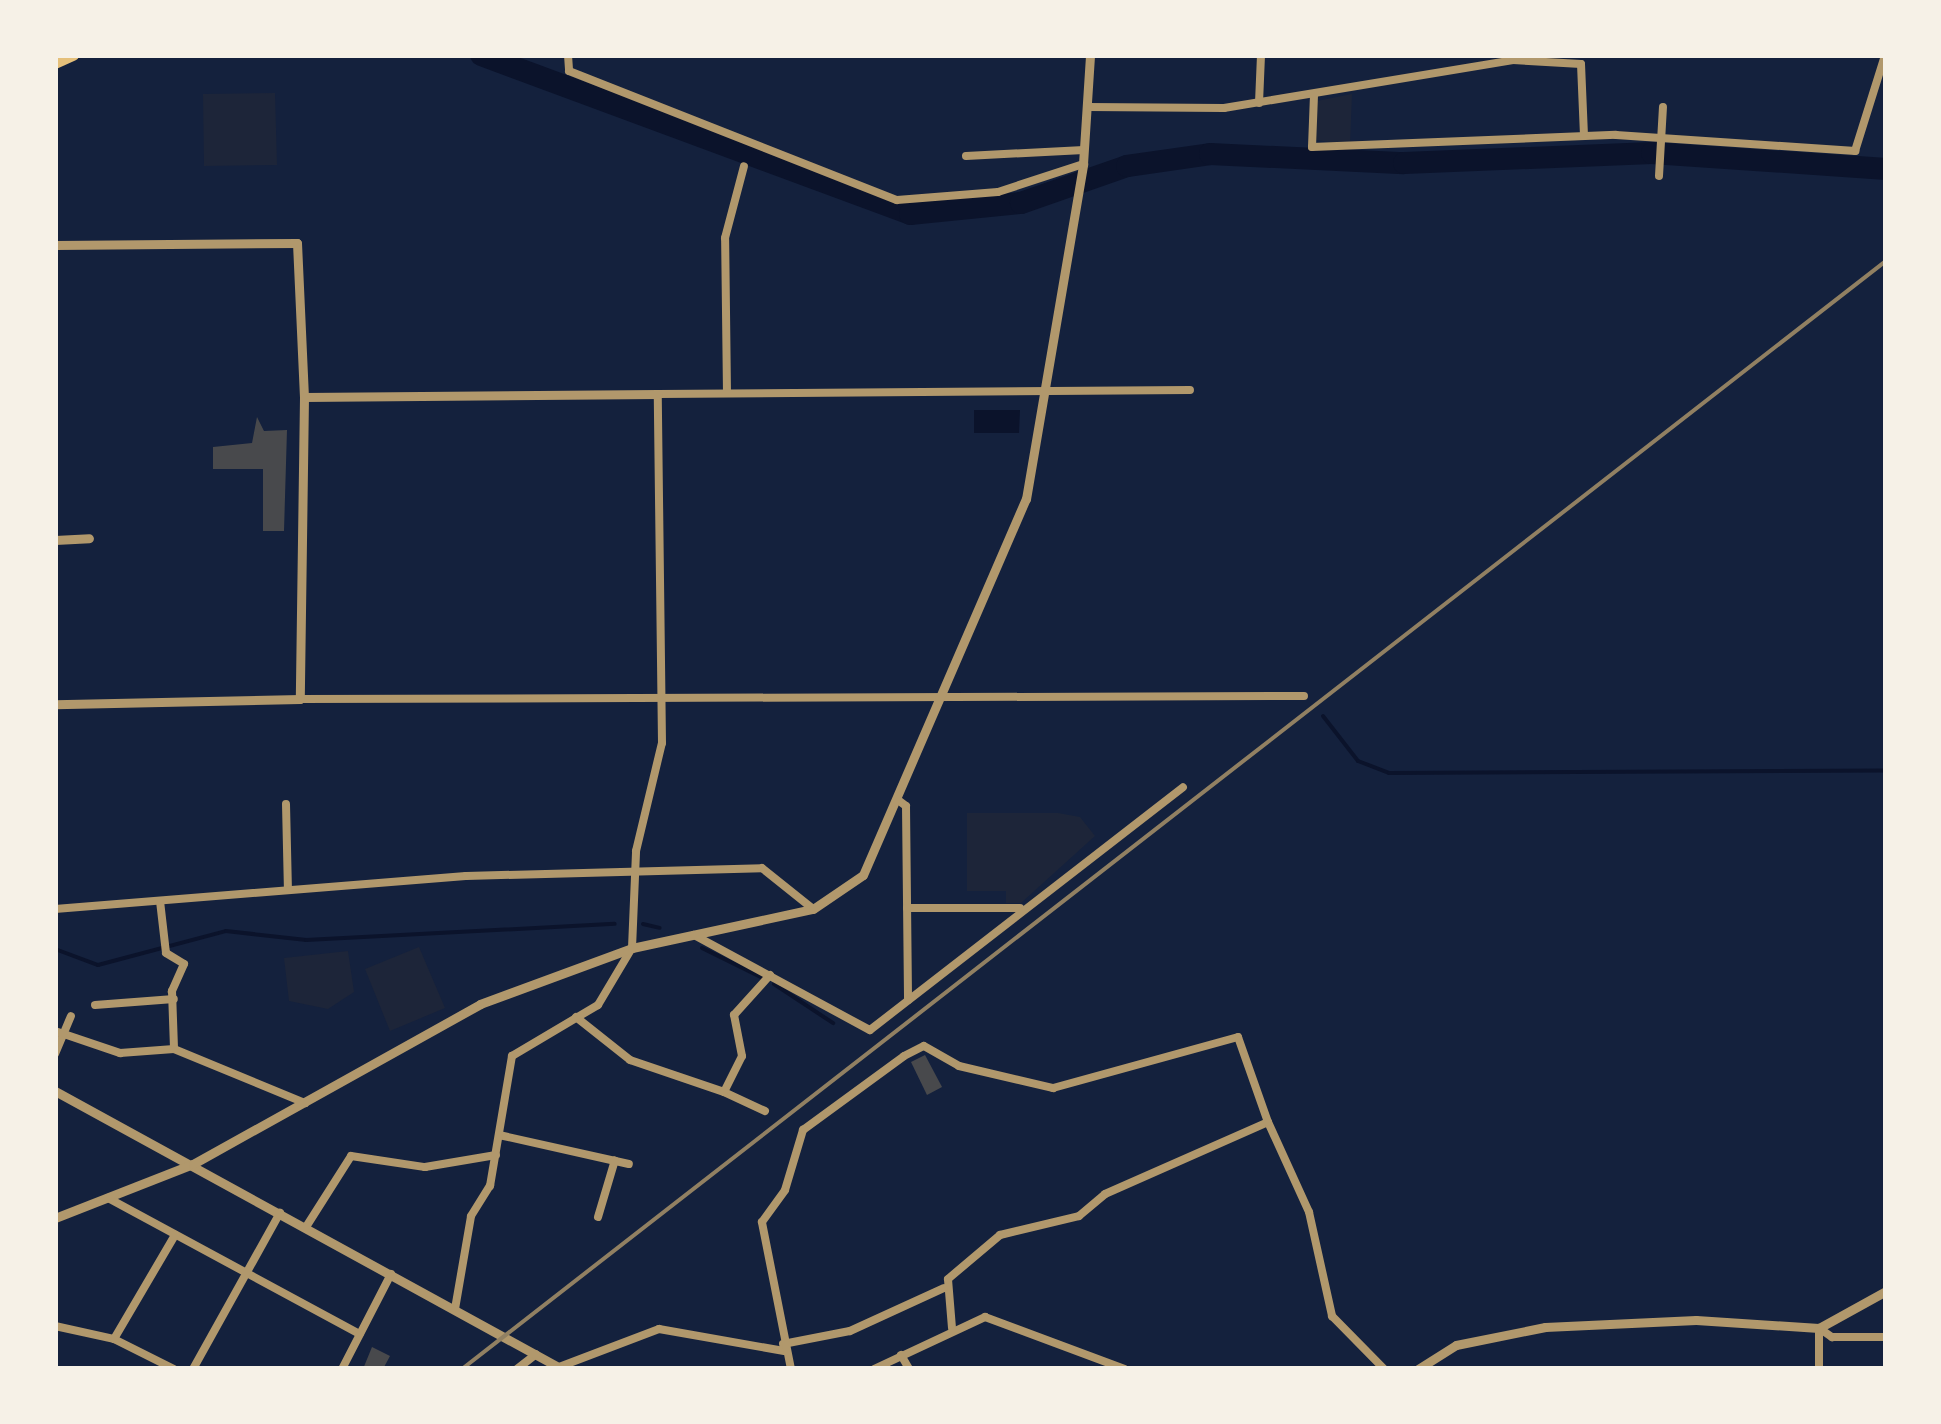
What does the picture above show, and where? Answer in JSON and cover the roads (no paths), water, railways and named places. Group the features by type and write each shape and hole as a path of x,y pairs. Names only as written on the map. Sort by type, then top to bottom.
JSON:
{"highway":[{"path":"55,64 73,55"}],"street":[{"path":"568,55 569,71 751,146 918,202 1024,186 1082,167"},
{"path":"55,1218 192,1164 480,1004 632,948 813,910 863,875 1026,500 1082,167 1090,55"},
{"path":"1259,104 1262,55"},
{"path":"1458,55 1460,69"},
{"path":"1314,96 1312,147 1584,136 1856,151 1885,55"},
{"path":"1088,107 1259,104 1460,69 1581,64 1584,136"},
{"path":"1659,176 1663,107"},
{"path":"966,156 1084,150"},
{"path":"727,393 726,238 744,166"},
{"path":"55,245 297,243 304,397 300,699"},
{"path":"304,397 1190,390"},
{"path":"454,1310 471,1216 496,1154 512,1056 598,1005 632,948 634,875 663,697 658,394"},
{"path":"55,540 90,538"},
{"path":"55,704 300,699 1304,696"},
{"path":"694,936 770,974 850,1022 882,1028 908,1000 1020,908 1183,787"},
{"path":"898,800 907,908 908,1000"},
{"path":"286,804 288,890"},
{"path":"55,909 288,890 769,869 813,910"},
{"path":"160,901 164,949 184,964 174,999 174,1049"},
{"path":"907,908 1020,908"},
{"path":"724,1092 742,1056 734,1015 770,974"},
{"path":"95,1004 174,999"},
{"path":"55,1054 59,1033 71,1016"},
{"path":"576,1018 630,1060 724,1092 766,1112"},
{"path":"59,1033 120,1053 174,1049 305,1103"},
{"path":"791,1369 783,1347 762,1222 792,1174 796,1139 904,1056 924,1046 959,1066 1052,1088 1238,1037 1268,1122 1309,1212 1332,1316 1384,1369"},
{"path":"896,1047 904,1056"},
{"path":"55,1091 560,1368 659,1330 783,1347 850,1331 944,1288 1000,1235 1079,1216 1105,1194 1268,1122"},
{"path":"499,1135 629,1164"},
{"path":"306,1227 351,1156 425,1167 496,1154"},
{"path":"598,1217 615,1160"},
{"path":"108,1198 360,1334"},
{"path":"193,1369 280,1213"},
{"path":"114,1339 175,1235"},
{"path":"342,1369 391,1274"},
{"path":"944,1288 952,1328"},
{"path":"1819,1328 1886,1291"},
{"path":"874,1369 952,1328 986,1317 1125,1369"},
{"path":"1418,1369 1456,1345 1544,1327 1696,1320 1819,1328 1832,1337 1886,1337"},
{"path":"55,1326 114,1339 174,1369"},
{"path":"1819,1328 1819,1369"},
{"path":"516,1369 536,1354"},
{"path":"901,1355 909,1369"}],"waterway":[{"path":"481,55 910,214 1021,203 1127,166 1210,154 1404,163 1652,153 1886,169"},
{"path":"1323,716 1358,761 1389,773 1886,770"},
{"path":"55,949 98,965 226,931 306,940 615,924"},
{"path":"643,924 660,928"},
{"path":"702,948 761,977"},
{"path":"774,984 833,1023"}],"railway":[{"path":"462,1369 1886,261"}]}
